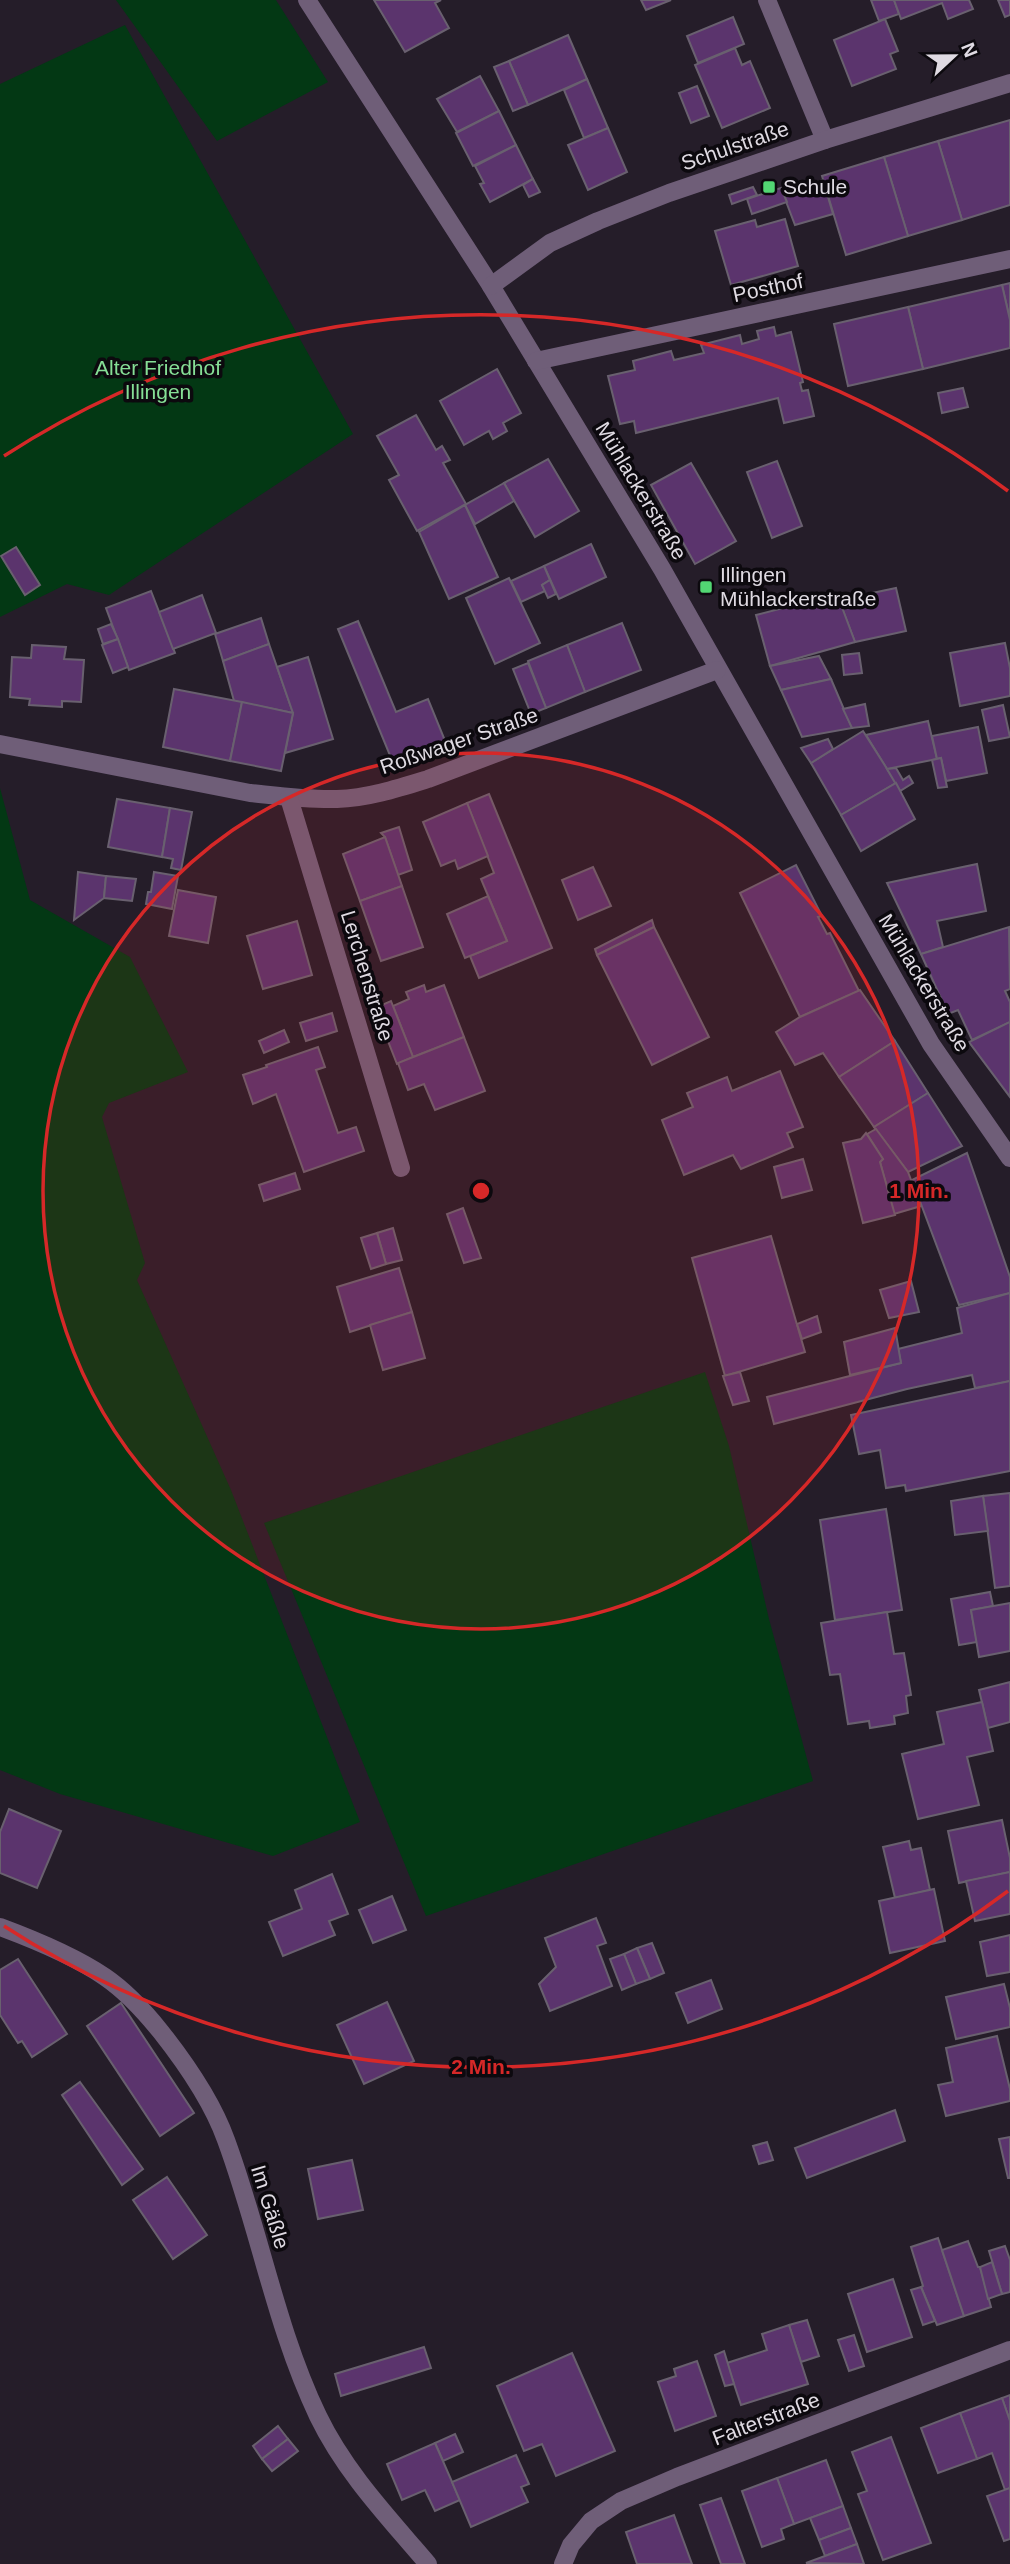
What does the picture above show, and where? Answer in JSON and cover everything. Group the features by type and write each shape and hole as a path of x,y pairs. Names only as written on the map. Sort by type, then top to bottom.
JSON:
{"street":[{"name":"Mühlackerstraße","path":"307,0 491,286 662,569 932,1044 1010,1158"},
{"path":"767,0 825,140"},
{"name":"Schulstraße","path":"491,286 550,243 598,221 693,184 1010,83"},
{"name":"Posthof","path":"536,361 1010,259"},
{"name":"Roßwager Straße","path":"0,744 250,793 289,798 339,799 384,792 428,779 717,670"},
{"name":"Lerchenstraße","path":"289,798 401,1168"},
{"name":"Im Gäßle","path":"0,1927 68,1957 105,1977 142,2008 174,2048 203,2092 226,2140 290,2350 319,2417 347,2468 428,2564"},
{"name":"Falterstraße","path":"563,2564 571,2545 591,2521 621,2501 1010,2350"}],"green space":[{"path":"116,0 276,0 328,82 217,141"},
{"name":"Alter Friedhof Illingen","path":"125,25 353,434 109,595 67,584 0,617 0,84"},
{"path":"0,788 30,900 130,957 188,1072 109,1103 102,1117 145,1263 137,1280 231,1490 360,1822 273,1856 60,1794 0,1770"},
{"path":"705,1372 729,1446 769,1619 813,1781 426,1916 264,1523"}],"building":[{"path":"374,0 441,0 435,3 449,28 405,52"},
{"path":"641,0 671,0 646,10"},
{"path":"871,0 894,0 899,14 879,21"},
{"path":"894,0 969,0 973,9 948,19 942,3 901,19"},
{"path":"998,0 1010,0 1010,15 1005,17"},
{"path":"733,17 744,44 698,63 687,36"},
{"path":"885,19 898,51 890,54 896,69 852,86 834,40"},
{"path":"568,35 587,79 528,105 509,61"},
{"path":"735,48 742,65 750,61 770,108 722,128 695,65"},
{"path":"509,61 528,105 513,111 494,67"},
{"path":"480,76 499,111 457,132 437,99"},
{"path":"587,79 608,128 584,138 564,90"},
{"path":"697,86 709,116 691,123 679,93"},
{"path":"499,111 516,145 473,166 456,133"},
{"path":"1010,120 1010,205 962,220 938,141"},
{"path":"608,128 627,172 588,190 568,145"},
{"path":"938,141 962,220 908,236 884,157"},
{"path":"516,145 533,179 490,202 480,184 484,183 475,166"},
{"path":"884,157 908,236 846,255 822,176"},
{"path":"533,179 540,192 529,197 523,185"},
{"path":"823,180 833,214 795,225 782,191"},
{"path":"753,187 757,195 732,204 729,195"},
{"path":"781,188 787,202 752,214 747,199"},
{"path":"785,219 798,266 731,285 715,231 755,220 757,227"},
{"path":"1010,283 1010,320 1002,285"},
{"path":"1002,285 1010,320 1010,348 923,369 908,307"},
{"path":"908,307 923,369 848,386 834,324"},
{"path":"774,327 776,336 791,332 803,382 800,383 802,391 808,390 814,416 784,423 778,398 636,433 634,421 620,424 608,376 635,370 633,361 671,351 674,360 704,353 701,345 740,335 742,344 759,339 757,331"},
{"path":"497,369 521,413 503,423 507,431 493,439 489,431 464,445 440,401"},
{"path":"963,388 968,407 942,413 938,393"},
{"path":"416,415 436,450 442,446 450,460 443,463 466,504 417,531 389,480 399,475 377,436"},
{"path":"548,459 579,511 535,537 504,483"},
{"path":"777,461 802,526 772,538 747,472"},
{"path":"691,463 736,541 695,564 651,485"},
{"path":"504,483 514,501 475,524 465,505"},
{"path":"465,505 498,577 449,599 419,532"},
{"path":"591,544 606,577 559,599 544,566"},
{"path":"16,547 40,585 25,595 1,556"},
{"path":"544,566 550,580 542,585 545,591 521,602 511,581"},
{"path":"509,578 540,643 495,664 466,598"},
{"path":"550,580 556,594 548,598 542,585"},
{"path":"896,588 906,631 855,642 839,600"},
{"path":"151,591 175,653 129,670 106,608"},
{"path":"837,594 855,642 770,666 756,615"},
{"path":"202,595 216,633 173,649 159,612"},
{"path":"261,618 269,644 223,661 215,634"},
{"path":"358,621 396,712 428,699 448,748 396,770 338,629"},
{"path":"622,623 641,670 585,692 567,645"},
{"path":"111,624 118,639 103,644 98,629"},
{"path":"118,639 128,667 113,673 102,645"},
{"path":"1005,643 1010,668 1010,696 960,706 950,653"},
{"path":"269,644 293,713 234,701 223,661"},
{"path":"32,645 66,647 64,659 84,660 81,702 62,701 62,707 29,705 30,699 10,697 12,657 31,658"},
{"path":"567,645 585,692 546,708 528,661"},
{"path":"859,653 862,673 844,675 842,655"},
{"path":"819,656 831,679 781,690 770,666"},
{"path":"308,657 333,739 285,753 293,713 277,667"},
{"path":"528,663 546,708 531,714 513,669"},
{"path":"831,679 852,728 802,737 781,690"},
{"path":"174,689 242,702 230,761 163,747"},
{"path":"242,702 293,713 281,771 230,761"},
{"path":"865,704 869,726 852,728 843,709"},
{"path":"1003,705 1010,737 989,741 982,710"},
{"path":"928,721 937,759 887,769 866,735"},
{"path":"978,727 987,773 946,781 932,736"},
{"path":"863,731 896,783 841,815 811,763"},
{"path":"828,739 833,749 811,763 801,748"},
{"path":"941,758 947,787 938,788 932,760"},
{"path":"896,768 903,780 909,776 913,783 900,791 887,769"},
{"path":"896,783 915,819 861,851 841,815"},
{"path":"489,794 552,948 479,978 470,956 507,941 481,879 494,873 467,803"},
{"path":"117,799 170,808 162,857 108,847"},
{"path":"467,803 488,856 458,869 455,860 441,866 423,822"},
{"path":"170,808 192,812 181,870 171,868 173,859 162,857"},
{"path":"399,827 412,870 398,875 385,837 381,833"},
{"path":"385,837 402,886 360,901 343,854"},
{"path":"977,864 986,911 937,921 943,947 921,954 887,883"},
{"path":"796,865 822,916 818,917 827,934 830,933 859,991 800,1017 740,893"},
{"path":"593,867 611,906 578,920 562,880"},
{"path":"78,872 106,876 104,898 74,920"},
{"path":"154,872 178,876 172,909 146,904"},
{"path":"106,876 136,879 132,901 104,898"},
{"path":"402,886 423,947 381,961 360,901"},
{"path":"178,890 216,897 208,943 169,936"},
{"path":"488,896 507,941 465,958 447,914"},
{"path":"652,920 654,927 597,955 595,949"},
{"path":"297,921 312,975 263,989 247,936"},
{"path":"654,927 709,1037 652,1065 597,955"},
{"path":"1009,927 1010,989 1005,991 1010,1002 1010,1022 972,1040 958,1010 948,1014 921,954"},
{"path":"424,985 426,992 444,985 464,1037 413,1057 393,1006 409,999 406,992"},
{"path":"860,990 895,1041 839,1077 823,1053 795,1065 776,1032 800,1017"},
{"path":"391,1001 413,1057 397,1064 375,1008"},
{"path":"332,1013 337,1031 306,1041 300,1023"},
{"path":"1010,1022 1010,1097 969,1042"},
{"path":"284,1030 289,1042 264,1053 259,1041"},
{"path":"464,1037 485,1091 435,1110 424,1084 408,1090 398,1063"},
{"path":"895,1041 928,1093 874,1127 839,1077"},
{"path":"318,1047 325,1067 316,1070 338,1133 356,1127 364,1151 304,1172 276,1094 253,1104 243,1075"},
{"path":"780,1071 803,1127 787,1133 793,1147 741,1169 733,1155 684,1175 662,1120 693,1107 687,1093 727,1077 732,1091"},
{"path":"928,1093 962,1146 908,1172 874,1127"},
{"path":"876,1129 908,1172 921,1206 894,1214 880,1162 883,1159 867,1134"},
{"path":"866,1133 883,1159 880,1162 895,1215 863,1223 843,1143 861,1139"},
{"path":"967,1153 1010,1277 1010,1293 959,1305 912,1180"},
{"path":"803,1159 812,1190 782,1198 774,1167"},
{"path":"295,1173 300,1189 264,1201 259,1185"},
{"path":"463,1208 481,1258 464,1263 447,1214"},
{"path":"393,1228 402,1260 386,1264 377,1233"},
{"path":"377,1233 386,1264 371,1269 361,1238"},
{"path":"771,1236 805,1352 725,1376 692,1258"},
{"path":"399,1268 412,1312 350,1332 337,1287"},
{"path":"911,1281 919,1312 889,1318 880,1290"},
{"path":"1010,1293 1010,1381 975,1388 972,1375 774,1424 767,1397 901,1363 898,1349 962,1333 957,1308"},
{"path":"412,1312 425,1358 383,1370 370,1325"},
{"path":"817,1316 821,1332 802,1339 797,1324"},
{"path":"895,1328 901,1363 850,1375 844,1342"},
{"path":"740,1372 749,1401 733,1405 723,1376"},
{"path":"1010,1381 1010,1471 906,1491 905,1485 886,1488 880,1450 859,1454 851,1415"},
{"path":"1010,1493 1010,1586 995,1588 983,1496"},
{"path":"983,1496 988,1531 955,1535 951,1501"},
{"path":"886,1509 902,1610 835,1620 820,1520"},
{"path":"990,1592 993,1606 971,1610 977,1642 959,1645 951,1599"},
{"path":"1010,1603 1010,1651 979,1657 971,1610"},
{"path":"887,1612 894,1654 904,1653 911,1695 906,1696 908,1713 894,1716 895,1724 870,1728 869,1721 848,1724 840,1674 830,1675 821,1623"},
{"path":"1010,1682 1010,1722 988,1728 979,1690"},
{"path":"982,1702 993,1751 967,1757 979,1805 918,1819 902,1754 944,1744 937,1712"},
{"path":"9,1809 61,1831 37,1888 0,1873 0,1832"},
{"path":"1002,1820 1010,1858 1010,1872 959,1883 948,1831"},
{"path":"909,1841 911,1850 921,1848 930,1890 895,1898 883,1847"},
{"path":"1010,1872 1010,1914 975,1921 966,1881"},
{"path":"332,1874 348,1914 329,1921 335,1935 283,1956 269,1922 302,1909 295,1890"},
{"path":"934,1889 945,1941 890,1953 879,1901"},
{"path":"392,1896 406,1930 373,1943 359,1910"},
{"path":"596,1918 606,1943 597,1946 612,1986 550,2011 539,1984 556,1967 545,1938"},
{"path":"1010,1935 1010,1972 987,1976 980,1942"},
{"path":"652,1943 664,1973 650,1979 637,1948"},
{"path":"637,1948 650,1979 636,1984 624,1954"},
{"path":"624,1954 636,1984 622,1990 610,1959"},
{"path":"18,1959 67,2034 32,2057 22,2041 18,2043 0,2015 0,1970"},
{"path":"711,1980 722,2009 688,2023 676,1993"},
{"path":"1004,1984 1010,2008 1010,2027 956,2039 946,1997"},
{"path":"387,2002 414,2061 364,2084 337,2025"},
{"path":"121,2003 194,2113 160,2136 87,2026"},
{"path":"997,2036 1010,2089 1010,2101 946,2116 938,2085 953,2082 946,2048"},
{"path":"80,2082 143,2169 122,2185 62,2095"},
{"path":"895,2110 905,2141 807,2178 795,2148"},
{"path":"1010,2137 1010,2178 1008,2178 999,2139"},
{"path":"767,2142 773,2160 759,2164 753,2146"},
{"path":"352,2160 363,2210 318,2219 308,2169"},
{"path":"167,2177 207,2235 173,2259 133,2200"},
{"path":"938,2238 964,2316 937,2325 921,2287 923,2286 911,2247"},
{"path":"968,2241 980,2267 991,2307 964,2316 942,2250"},
{"path":"1005,2246 1010,2260 1010,2292 1002,2294 989,2251"},
{"path":"992,2262 1002,2294 988,2299 980,2267"},
{"path":"893,2279 912,2337 867,2352 848,2294"},
{"path":"921,2287 935,2321 923,2325 911,2290"},
{"path":"807,2320 819,2356 801,2362 789,2325"},
{"path":"789,2325 808,2384 741,2405 727,2363 767,2350 762,2334"},
{"path":"854,2335 864,2366 849,2371 838,2340"},
{"path":"424,2347 431,2368 341,2396 335,2374"},
{"path":"724,2351 734,2384 725,2386 715,2355"},
{"path":"572,2353 615,2451 556,2476 542,2444 524,2451 497,2386"},
{"path":"697,2361 716,2416 675,2431 658,2382 676,2376 674,2369"},
{"path":"1010,2395 1010,2421 1002,2398"},
{"path":"1002,2398 1010,2421 1010,2488 1005,2490 992,2453 977,2459 960,2413"},
{"path":"960,2413 977,2459 938,2473 921,2428"},
{"path":"278,2426 288,2439 262,2459 253,2446"},
{"path":"455,2434 463,2452 443,2461 435,2443"},
{"path":"891,2437 931,2543 883,2560 858,2494 867,2491 852,2452"},
{"path":"288,2439 298,2451 272,2471 262,2459"},
{"path":"435,2443 460,2500 435,2511 425,2490 402,2500 387,2464"},
{"path":"516,2455 529,2484 521,2487 528,2502 471,2527 452,2482"},
{"path":"826,2460 843,2506 794,2524 777,2478"},
{"path":"777,2478 794,2524 781,2529 784,2539 762,2547 742,2491"},
{"path":"1010,2488 1010,2539 1004,2541 987,2496"},
{"path":"721,2498 745,2564 721,2564 700,2505"},
{"path":"843,2506 851,2528 819,2540 810,2518"},
{"path":"674,2515 692,2564 637,2564 626,2532"},
{"path":"851,2528 857,2544 825,2556 819,2540"},
{"path":"857,2544 864,2564 806,2563 825,2556"}],"place":[{"name":"Schule","path":"769,187"},
{"name":"Illingen Mühlackerstraße","path":"706,587"}]}
